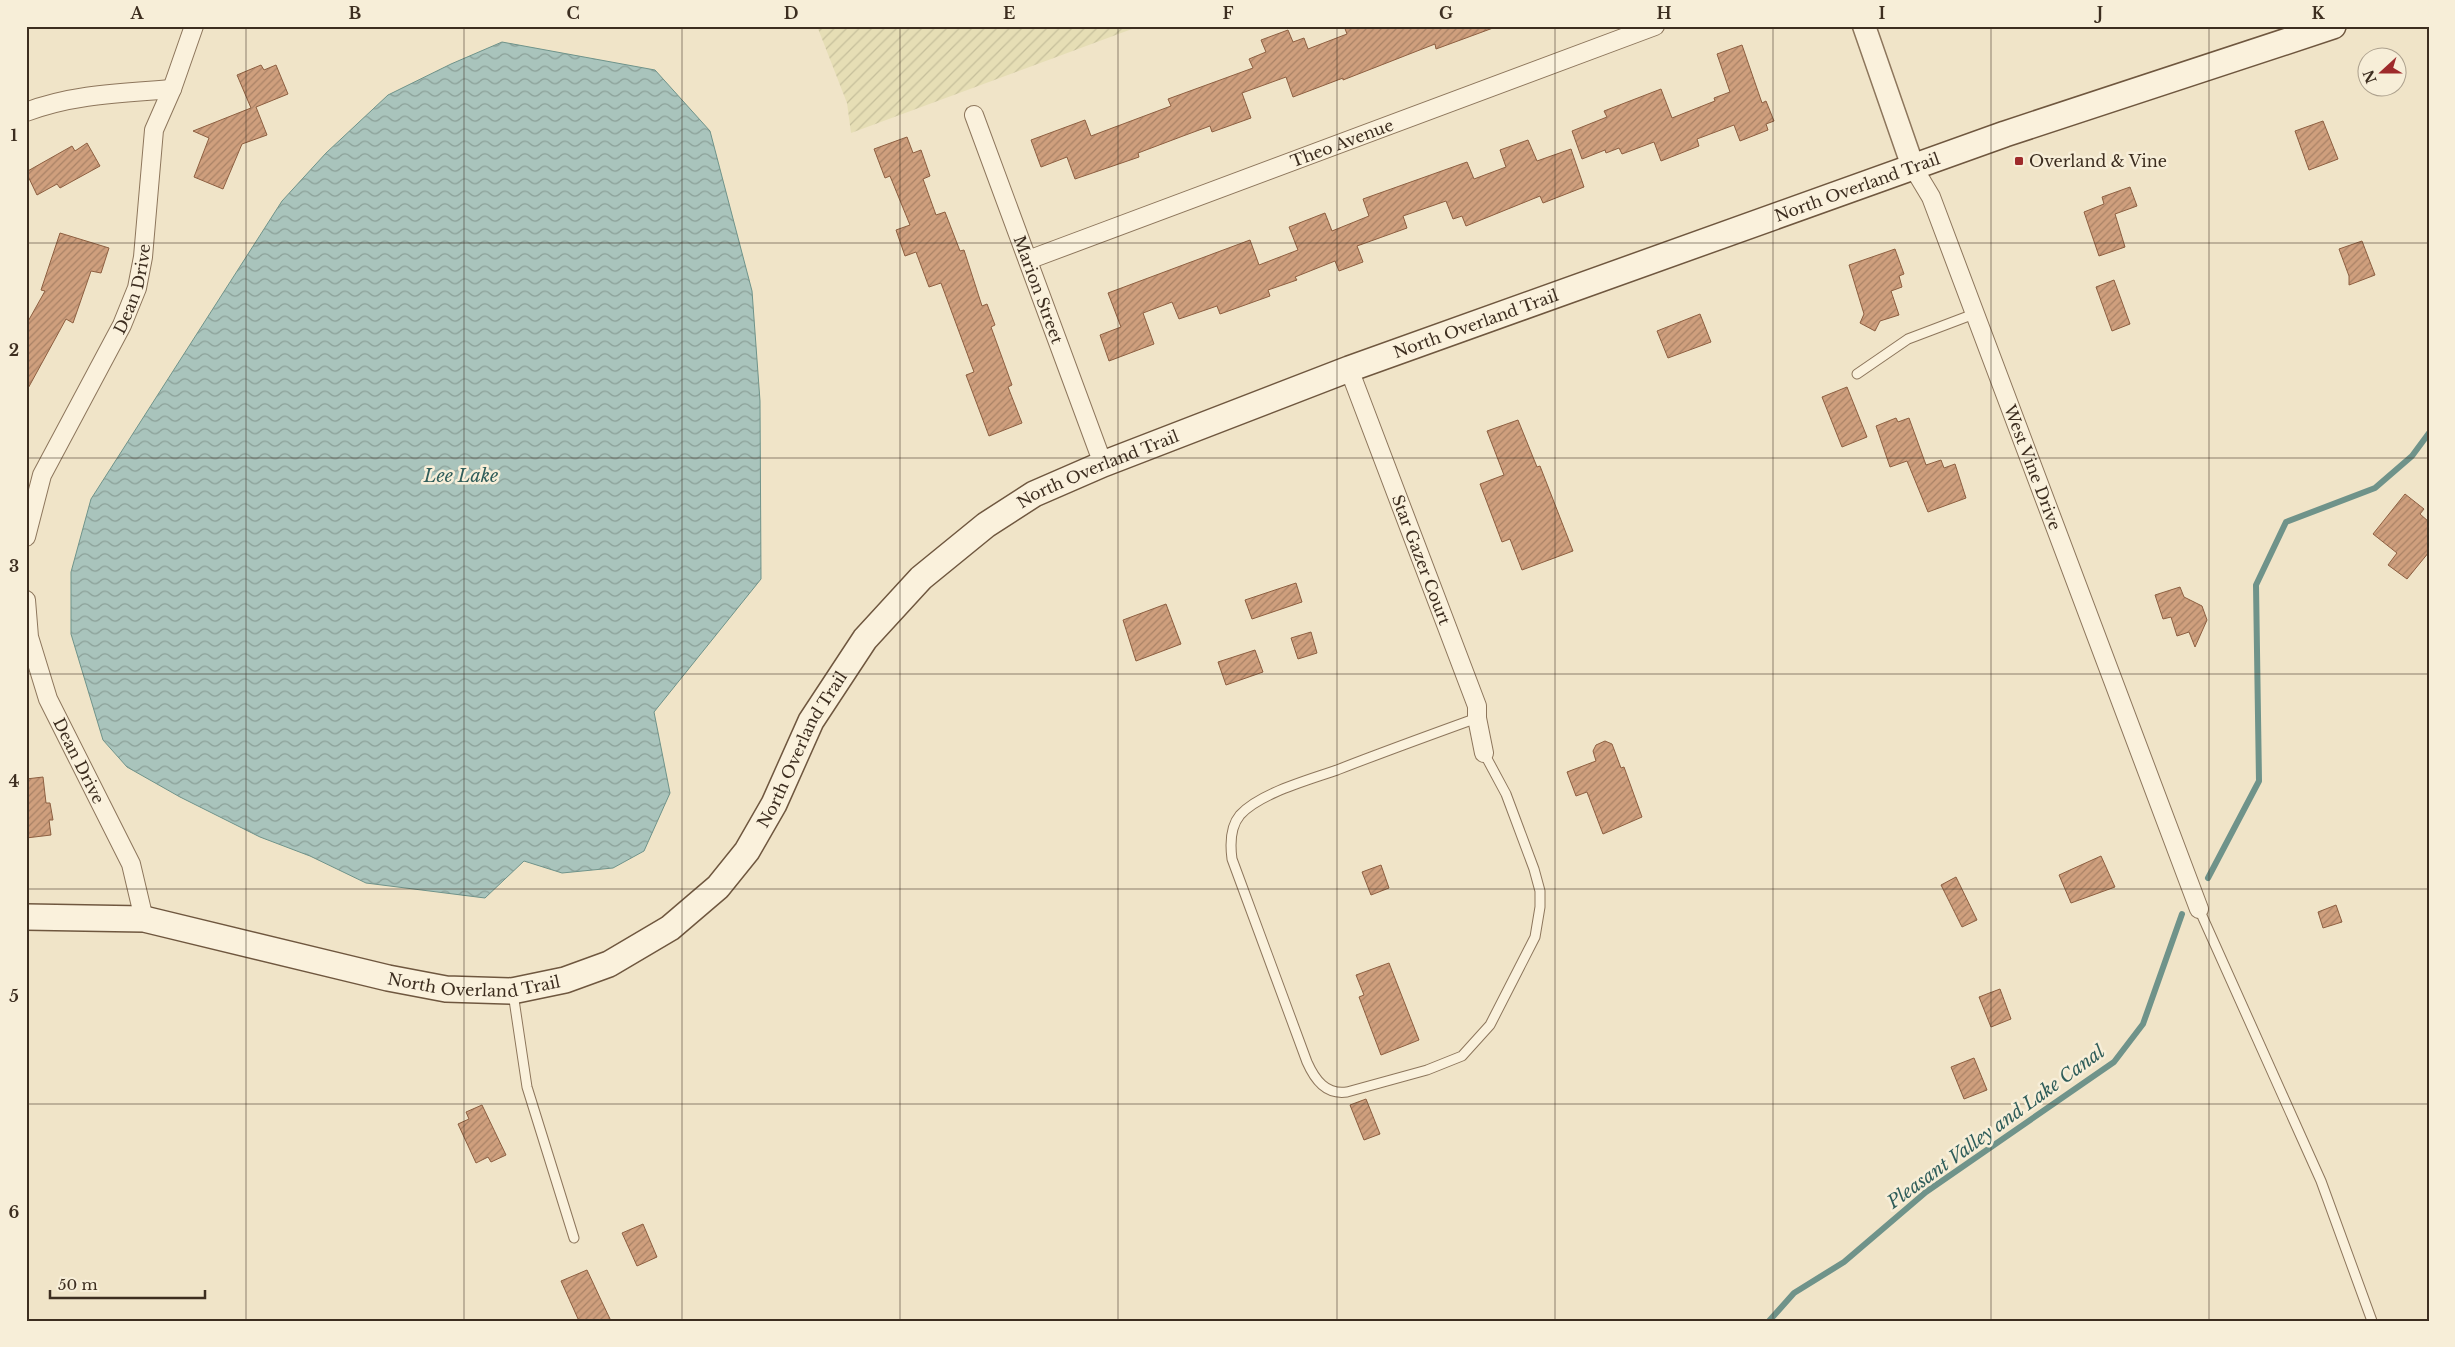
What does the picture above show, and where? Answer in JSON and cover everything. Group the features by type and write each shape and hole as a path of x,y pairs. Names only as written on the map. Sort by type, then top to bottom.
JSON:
{"main road":[{"name":"North Overland Trail","path":"26,917 144,919 388,978 446,989 512,991 565,980 608,964 670,928 718,888 747,851 774,804 811,721 865,639 921,578 986,525 1034,494 1103,464 1349,369 1913,167 2333,26"}],"street":[{"name":"Dean Drive","path":"26,537 42,475 122,325 137,288 143,258 154,130 172,89 194,26"},
{"name":"Theo Avenue","path":"1028,260 1655,26"},
{"name":"West Vine Drive","path":"1864,26 1913,167 1930,197 2199,909"},
{"path":"26,112 47,104 84,97 172,89"},
{"name":"Marion Street","path":"974,114 1103,464"},
{"name":"Star Gazer Court","path":"1349,369 1477,706 1477,718 1484,753"},
{"name":"Dean Drive","path":"26,600 29,638 48,699 131,864 144,919"}],"lane":[{"path":"1857,374 1908,339 1974,314"},
{"path":"1477,718 1285,789 1254,804 1241,813 1235,821 1230,843 1232,859 1307,1062 1314,1078 1328,1090 1338,1093 1347,1092 1427,1070 1462,1056 1490,1026 1535,938 1540,899 1534,869 1506,794 1484,753"},
{"path":"2199,909 2321,1181 2372,1321"},
{"path":"512,991 527,1087 574,1238"}],"shaded area":[{"path":"817,26 1140,26 851,133 847,103"}],"water":[{"name":"Lee Lake","path":"502,42 655,70 710,131 752,291 760,401 761,579 654,712 670,793 644,851 613,868 562,873 524,861 485,898 366,883 310,856 260,837 180,797 127,767 103,740 71,634 71,572 91,499 282,201 326,153 388,95 451,64"}],"building":[{"path":"1344,26 1493,26 1493,28 1436,49 1435,44 1343,80 1343,78 1293,97 1286,77 1242,93 1251,118 1212,132 1210,126 1138,153 1139,157 1075,179 1067,157 1041,167 1031,140 1085,120 1091,136 1171,106 1168,99 1253,68 1249,59 1266,52 1261,40 1288,30 1293,42 1304,38 1308,49 1347,34"},
{"path":"1742,45 1762,103 1766,101 1774,121 1766,124 1768,130 1740,141 1734,125 1697,139 1699,146 1661,161 1654,142 1622,154 1619,148 1606,153 1605,150 1582,159 1572,131 1607,117 1604,111 1661,89 1672,118 1715,101 1714,98 1730,92 1717,54"},
{"path":"261,65 264,70 276,65 288,94 256,107 267,135 242,144 223,189 194,177 209,138 193,131 251,108 237,75"},
{"path":"2323,121 2338,159 2309,170 2295,131"},
{"path":"907,137 913,153 921,150 930,176 923,179 936,215 945,212 960,251 964,250 982,306 987,304 995,325 991,327 1012,385 1008,387 1022,423 989,436 966,375 974,372 941,283 929,287 916,252 905,256 896,230 910,225 890,176 885,178 874,149"},
{"path":"1528,140 1537,161 1571,149 1584,187 1543,203 1540,196 1466,226 1462,216 1453,219 1446,201 1403,216 1407,228 1357,246 1363,262 1339,271 1335,261 1295,277 1297,280 1268,290 1270,296 1220,314 1217,306 1179,319 1172,302 1143,313 1154,344 1109,361 1100,335 1121,327 1108,293 1250,240 1259,265 1298,250 1289,227 1325,213 1332,231 1369,216 1363,199 1467,162 1474,179 1506,167 1500,150"},
{"path":"87,143 100,166 60,188 57,184 37,195 26,172 72,146 75,151"},
{"path":"2130,187 2137,206 2115,214 2125,247 2099,256 2084,212 2104,204 2102,197"},
{"path":"60,233 109,248 101,273 91,271 73,323 66,319 26,392 26,325 45,291 41,290"},
{"path":"2362,241 2375,275 2349,285 2349,276 2339,249"},
{"path":"1895,249 1904,274 1899,276 1902,287 1891,291 1899,315 1880,321 1875,331 1860,323 1864,314 1849,265"},
{"path":"2114,280 2130,324 2112,331 2096,287"},
{"path":"1700,314 1711,342 1668,358 1657,331"},
{"path":"1847,387 1867,437 1842,447 1822,397"},
{"path":"1896,418 1898,422 1909,418 1926,465 1941,460 1944,468 1955,464 1966,498 1928,512 1907,461 1890,467 1876,426"},
{"path":"1518,420 1537,467 1540,466 1573,551 1522,570 1510,539 1502,542 1480,484 1504,475 1487,431"},
{"path":"2405,494 2424,509 2420,514 2429,522 2429,552 2407,579 2388,565 2397,553 2373,534"},
{"path":"1296,583 1302,602 1252,619 1245,600"},
{"path":"2180,587 2184,597 2202,606 2207,620 2195,647 2189,632 2177,636 2171,617 2163,619 2155,595"},
{"path":"1166,604 1181,644 1136,661 1123,620"},
{"path":"1311,632 1317,653 1298,659 1291,638"},
{"path":"1255,650 1263,672 1226,685 1218,662"},
{"path":"1605,741 1612,744 1621,768 1624,767 1642,817 1603,834 1587,792 1576,796 1567,772 1596,761 1593,751 1596,745"},
{"path":"43,777 46,803 50,803 53,820 49,820 51,835 26,838 26,779"},
{"path":"2101,856 2115,887 2071,903 2059,875"},
{"path":"1381,865 1389,888 1371,895 1362,872"},
{"path":"1956,877 1977,920 1962,927 1941,885"},
{"path":"2336,905 2342,922 2323,928 2318,912"},
{"path":"1389,963 1419,1040 1381,1055 1359,997 1364,995 1356,975"},
{"path":"2000,989 2011,1019 1991,1027 1979,997"},
{"path":"1974,1058 1987,1090 1964,1099 1951,1067"},
{"path":"1366,1099 1380,1134 1364,1140 1350,1105"},
{"path":"482,1105 506,1155 491,1162 488,1157 476,1163 458,1124 469,1119 466,1112"},
{"path":"643,1224 657,1257 637,1266 622,1233"},
{"path":"587,1270 611,1321 579,1321 561,1281"}],"waterway":[{"name":"Pleasant Valley and Lake Canal","path":"2208,878 2259,781 2256,585 2286,522 2375,488 2412,456 2429,433"},
{"name":"Pleasant Valley and Lake Canal","path":"1769,1321 1794,1293 1844,1262 1926,1192 2114,1062 2143,1024 2182,914"}],"place":[{"name":"Overland & Vine","path":"2019,161"}]}
